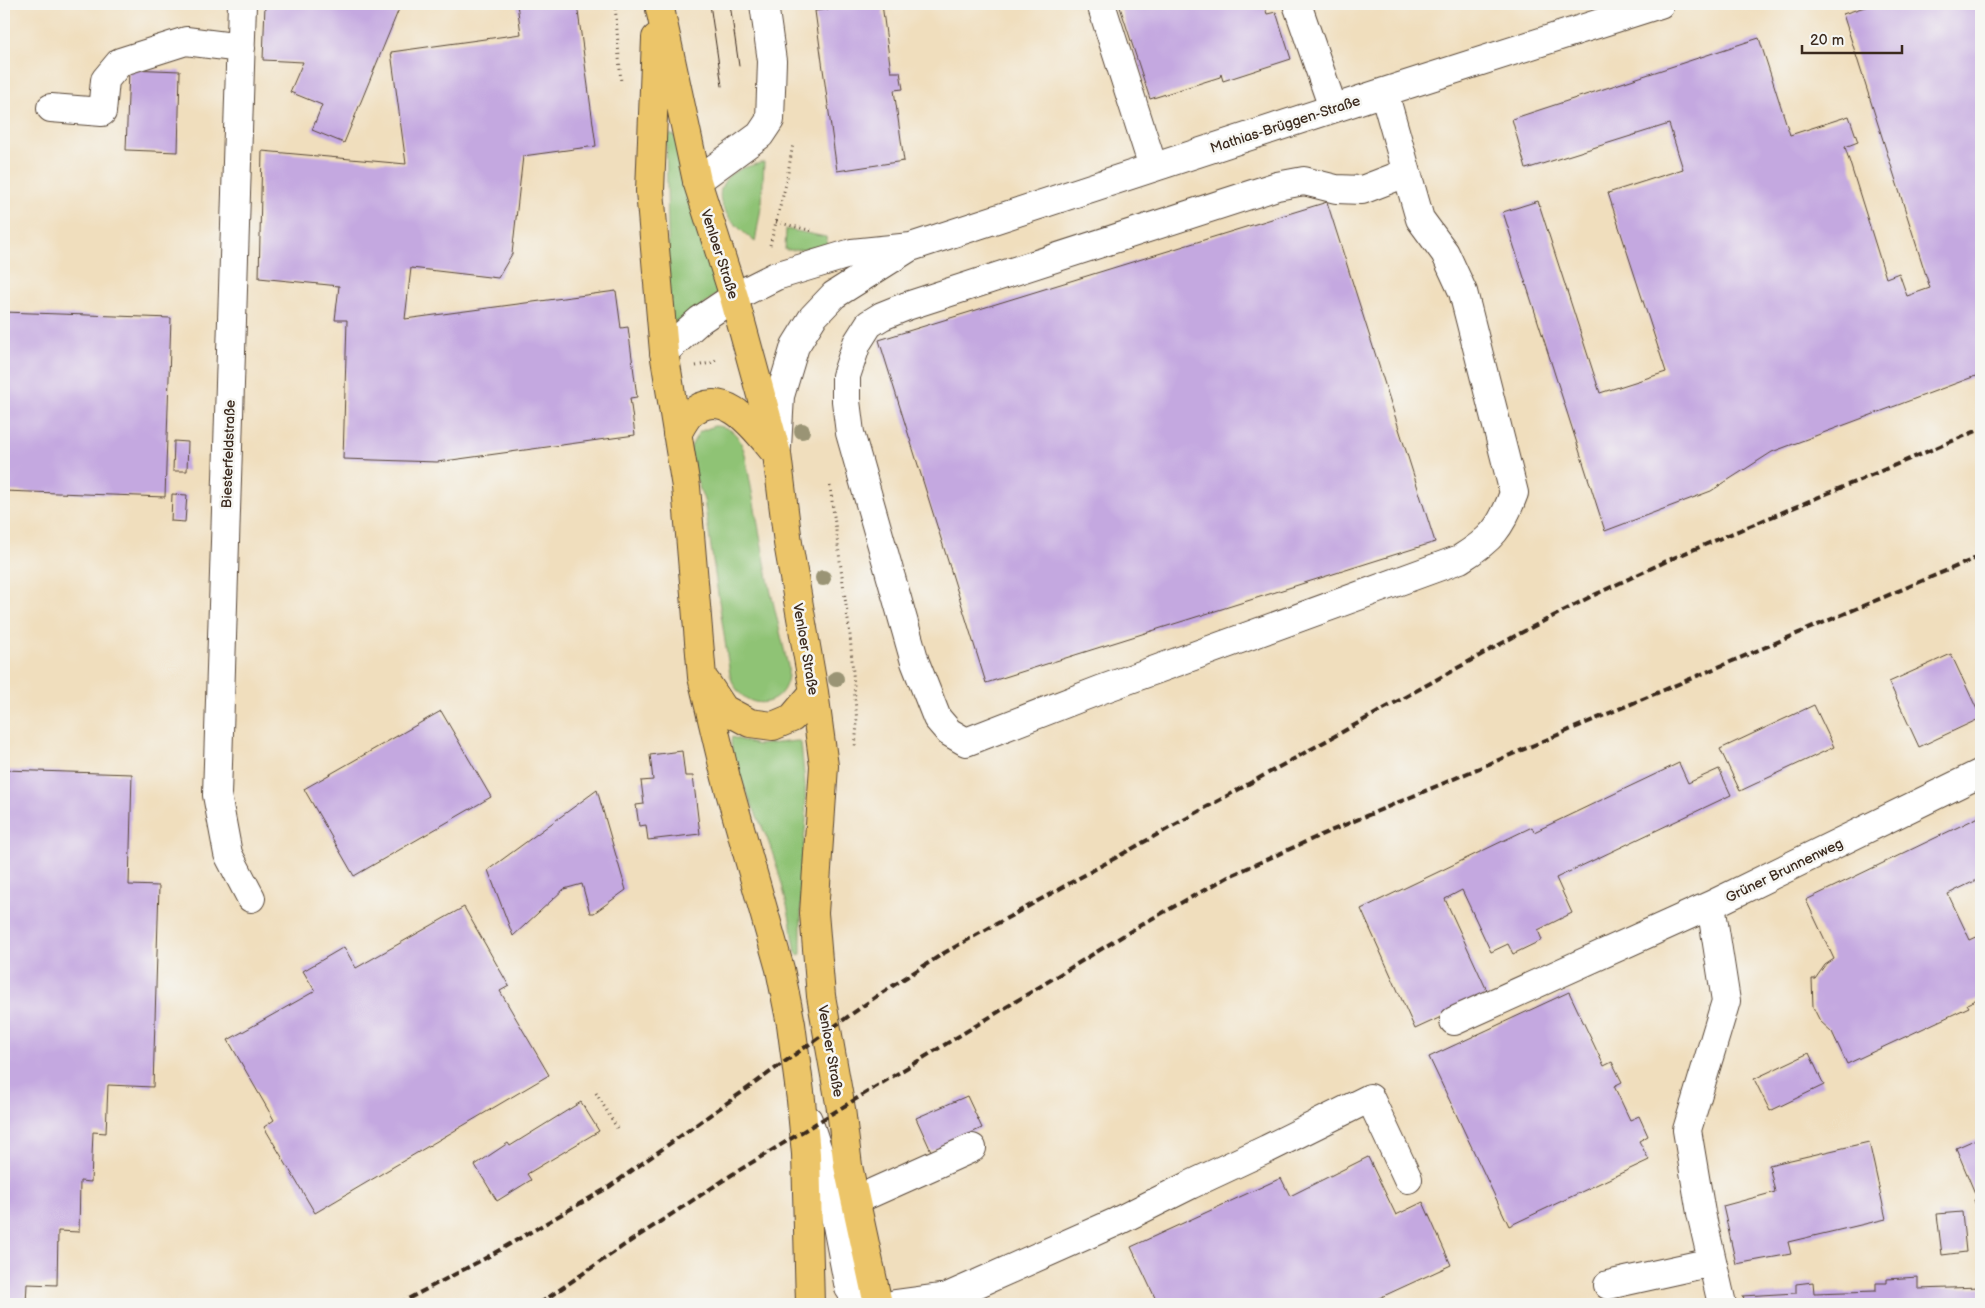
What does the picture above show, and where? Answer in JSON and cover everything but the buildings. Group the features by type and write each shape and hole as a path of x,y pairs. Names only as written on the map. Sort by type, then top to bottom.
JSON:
{"main road":[{"name":"Venloer Straße","path":"658,4 697,181 734,297 777,454 788,544 814,692 824,766 814,913 821,996 841,1109 848,1166 878,1304"},
{"name":"Venloer Straße","path":"658,4 650,191 666,362 686,487 702,677 726,778 780,969 791,1024 806,1154 810,1304"},
{"path":"677,434 689,415 702,405 715,404 732,409 745,419 777,454"},
{"path":"702,677 724,709 750,723 772,726 792,718 814,692"}],"street":[{"name":"Biesterfeldstraße","path":"242,4 217,795 228,854 251,898"},
{"path":"697,181 760,135 770,120 772,61 764,4"},
{"path":"1101,4 1153,167"},
{"path":"1297,4 1333,108"},
{"name":"Mathias-Brüggen-Straße","path":"666,362 700,320 734,297 776,276 852,253 911,247 1333,108 1660,4"},
{"path":"51,108 102,112 104,80 120,62 159,48 186,41 241,48"},
{"path":"1384,92 1420,219 1445,253 1463,292 1514,493 1505,518 1496,531 1481,546 1460,559 1100,690 966,742 949,732 937,718 915,662 850,433 846,401 846,376 856,343 869,324 882,316 907,306 1277,186 1304,181 1336,189 1362,190 1406,173"},
{"name":"Mathias-Brüggen-Straße","path":"777,454 780,396 795,346 813,317 834,295 911,247"},
{"name":"Grüner Brunnenweg","path":"1722,1304 1701,1213 1687,1130 1726,1001 1711,905 1981,773"},
{"path":"1454,1021 1711,905"},
{"path":"895,1304 947,1297 1116,1222 1190,1184 1267,1149 1370,1098 1408,1179"},
{"path":"801,1100 829,1184 849,1288 860,1304"},
{"path":"856,1200 972,1148"},
{"path":"1608,1285 1712,1262"}],"path":[{"path":"615,4 618,32"},
{"path":"666,362 711,363 746,342"},
{"path":"596,1093 617,1128"}],"green space":[{"path":"670,134 675,136 698,234 720,291 673,332 670,320 666,140"},
{"path":"764,162 762,202 755,242 730,218 721,203 720,194 722,186 730,175 741,169"},
{"path":"786,229 826,237 827,245 800,250 785,250"},
{"path":"714,426 731,430 741,442 745,454 769,584 788,666 787,680 782,691 775,699 765,702 755,702 745,697 736,688 730,675 704,500 694,473 690,448 699,432"},
{"path":"732,737 757,745 797,741 801,743 806,821 801,868 801,954 799,955 796,953 788,909 777,866 736,765 731,747"}],"tram line":[{"path":"710,4 722,86"},
{"path":"730,4 739,66"}],"railway":[{"path":"398,1304 482,1260 609,1187 877,996 944,953 1515,636 1590,597 1671,559 1981,429"},
{"path":"539,1304 733,1174 1144,923 1232,875 1321,835 1981,556"}]}
